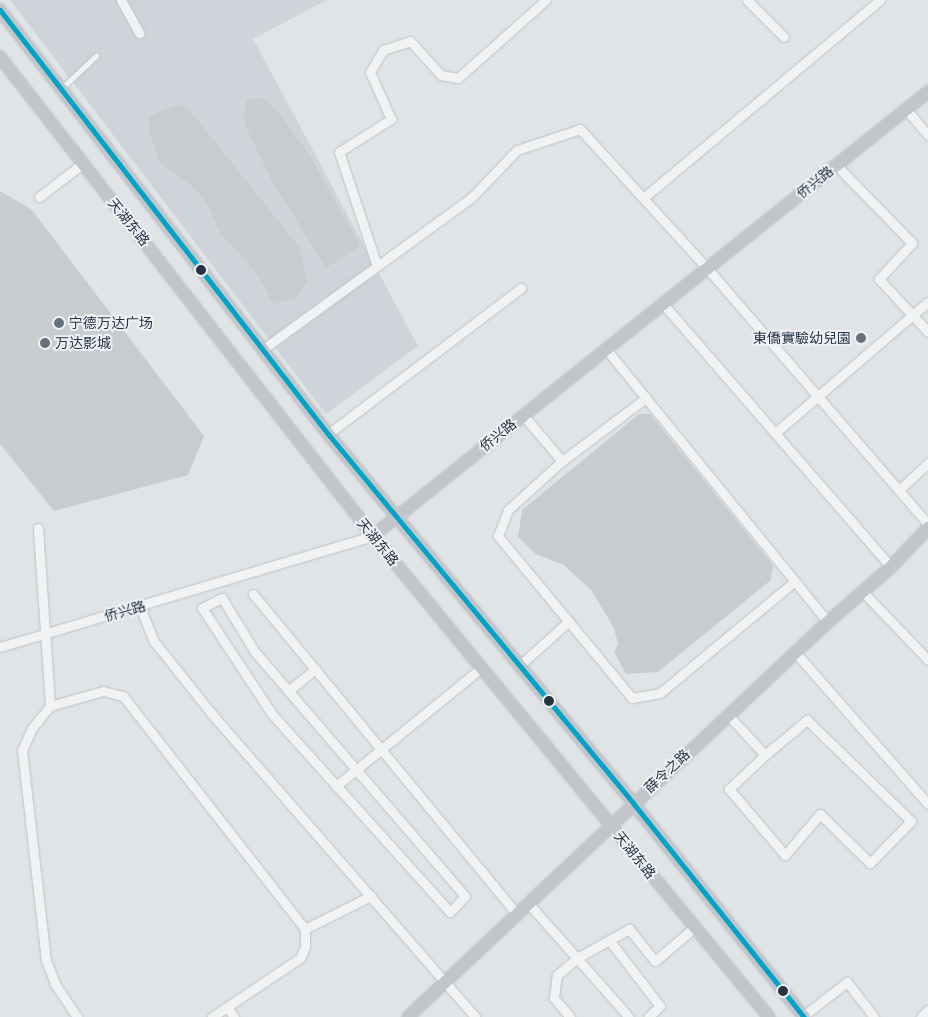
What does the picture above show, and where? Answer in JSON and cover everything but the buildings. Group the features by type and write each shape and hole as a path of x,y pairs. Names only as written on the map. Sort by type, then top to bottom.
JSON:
{"main road":[{"name":"天湖东路","path":"0,10 328,434 633,803 804,1016"},
{"name":"天湖东路","path":"0,57 373,536 611,825 764,1015"},
{"name":"侨兴路","path":"373,536 928,92"},
{"name":"薛令之路","path":"408,1017 795,652 891,567 928,528"}],"street":[{"path":"121,0 139,33"},
{"path":"376,266 339,152 391,119 370,72 383,50 410,41 441,74 458,78 546,0"},
{"path":"747,0 784,37"},
{"path":"643,198 880,0"},
{"path":"906,109 928,135"},
{"path":"263,349 471,198 517,150 580,129 707,268 928,524"},
{"path":"39,197 82,164"},
{"path":"836,165 912,243 879,279 928,332"},
{"path":"328,434 522,288"},
{"path":"775,433 819,398 928,302"},
{"path":"664,305 891,567"},
{"path":"606,349 828,622"},
{"path":"646,398 562,461 508,510 498,536 632,698 660,693 795,581"},
{"path":"523,415 562,461"},
{"path":"899,490 928,463"},
{"path":"38,528 47,632 50,706"},
{"name":"侨兴路","path":"0,647 47,632 140,607 373,536"},
{"path":"863,592 928,660"},
{"path":"254,594 517,914"},
{"path":"222,598 255,652 356,769 465,896 450,912 272,714 202,608 222,598"},
{"path":"140,607 158,647 212,714 475,1017"},
{"path":"519,666 569,621"},
{"path":"795,652 928,804"},
{"path":"336,786 380,748 481,668"},
{"path":"288,691 315,669"},
{"path":"77,1017 55,984 46,960 22,750 32,728 50,706 103,691 123,696 305,929 305,947 300,958 212,1017"},
{"path":"728,715 765,754"},
{"path":"807,720 912,821 870,863 820,814 786,855 729,788 765,754 807,720"},
{"path":"305,929 371,896"},
{"path":"528,903 629,1017"},
{"path":"570,1017 554,998 557,975 577,958 629,930 655,962 695,928"},
{"path":"609,940 660,1006 648,1017"},
{"path":"804,1016 847,982 874,1017"},
{"path":"228,1007 234,1017"},
{"path":"921,1017 928,1010"}],"lane":[{"path":"62,89 96,56"}],"shaded area":[{"path":"10,0 327,0 253,39 418,346 326,414"}],"transit line":[{"path":"0,10 328,434 633,803 804,1017"}],"place":[{"name":"宁德万达广场","path":"59,323"},
{"name":"東僑實驗幼兒園","path":"861,338"},
{"name":"万达影城","path":"45,343"}]}
